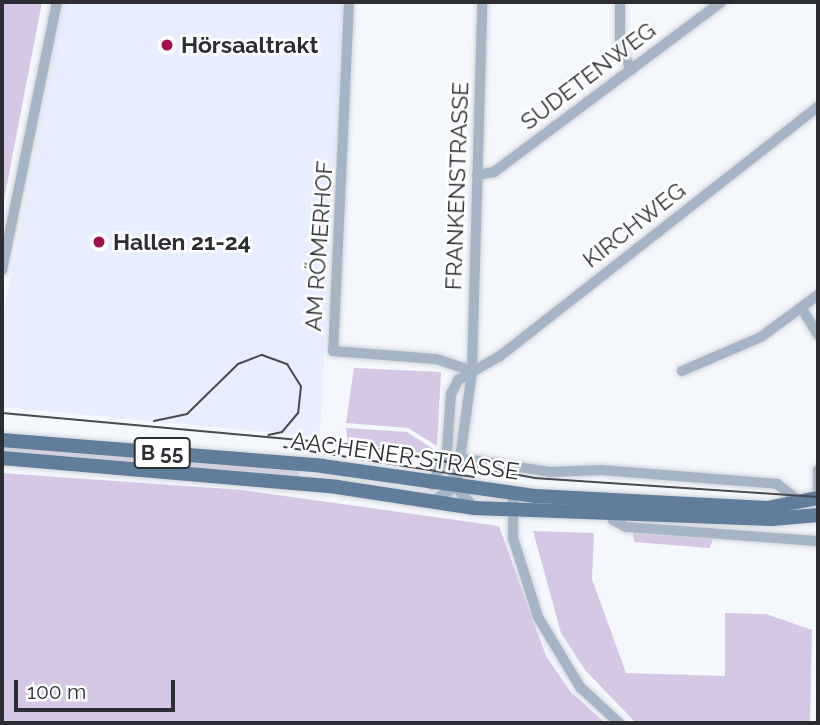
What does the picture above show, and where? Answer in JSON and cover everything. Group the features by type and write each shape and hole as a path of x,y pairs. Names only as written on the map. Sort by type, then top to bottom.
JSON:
{"main road":[{"name":"AACHENER STRASSE","path":"2,440 322,466 432,485 513,494 767,508 818,498"},
{"name":"AACHENER STRASSE","path":"2,458 337,487 474,508 613,516 772,519 818,515"}],"street":[{"path":"2,270 57,2"},
{"name":"AM RÖMERHOF","path":"349,2 332,351 436,359 472,371"},
{"name":"FRANKENSTRASSE","path":"472,371 482,2"},
{"path":"620,2 620,50 632,70"},
{"name":"SUDETENWEG","path":"477,175 494,172 721,2"},
{"name":"KIRCHWEG","path":"474,508 456,487 447,451 451,394 472,371 818,107"},
{"path":"682,371 761,337 818,295"},
{"path":"802,309 818,335"},
{"path":"430,502 456,487 472,371"},
{"name":"KIRCHWEG","path":"432,485 447,451"},
{"name":"AACHENER STRASSE","path":"460,458 550,472 601,470 777,484 802,503"},
{"path":"818,470 818,488"},
{"path":"513,494 513,538 538,617 580,687 619,723"},
{"name":"AACHENER STRASSE","path":"613,516 626,527 818,541"}],"shaded area":[{"path":"2,2 42,2 2,210"},
{"path":"64,2 342,2 320,437 2,407 2,322"},
{"path":"354,368 441,372 437,446 408,428 346,423"},
{"path":"346,428 407,432 433,449 428,454 348,442"},
{"path":"2,446 299,470 299,477 2,454"},
{"path":"2,473 242,490 499,526 546,656 570,691 605,723 2,723"},
{"path":"533,531 594,533 592,579 626,673 725,676 725,613 766,614 812,630 810,723 636,723 585,670 561,633"},
{"path":"633,532 712,538 712,543 709,548 634,542"}],"tram line":[{"path":"154,421 187,414 238,364 262,355 287,364 301,386 298,413 282,432 268,435"},
{"path":"2,413 355,445 535,478 818,497"},
{"path":"284,447 474,477"}],"place":[{"name":"Hörsaaltrakt","path":"167,45"},
{"name":"Hallen 21-24","path":"99,242"}]}
